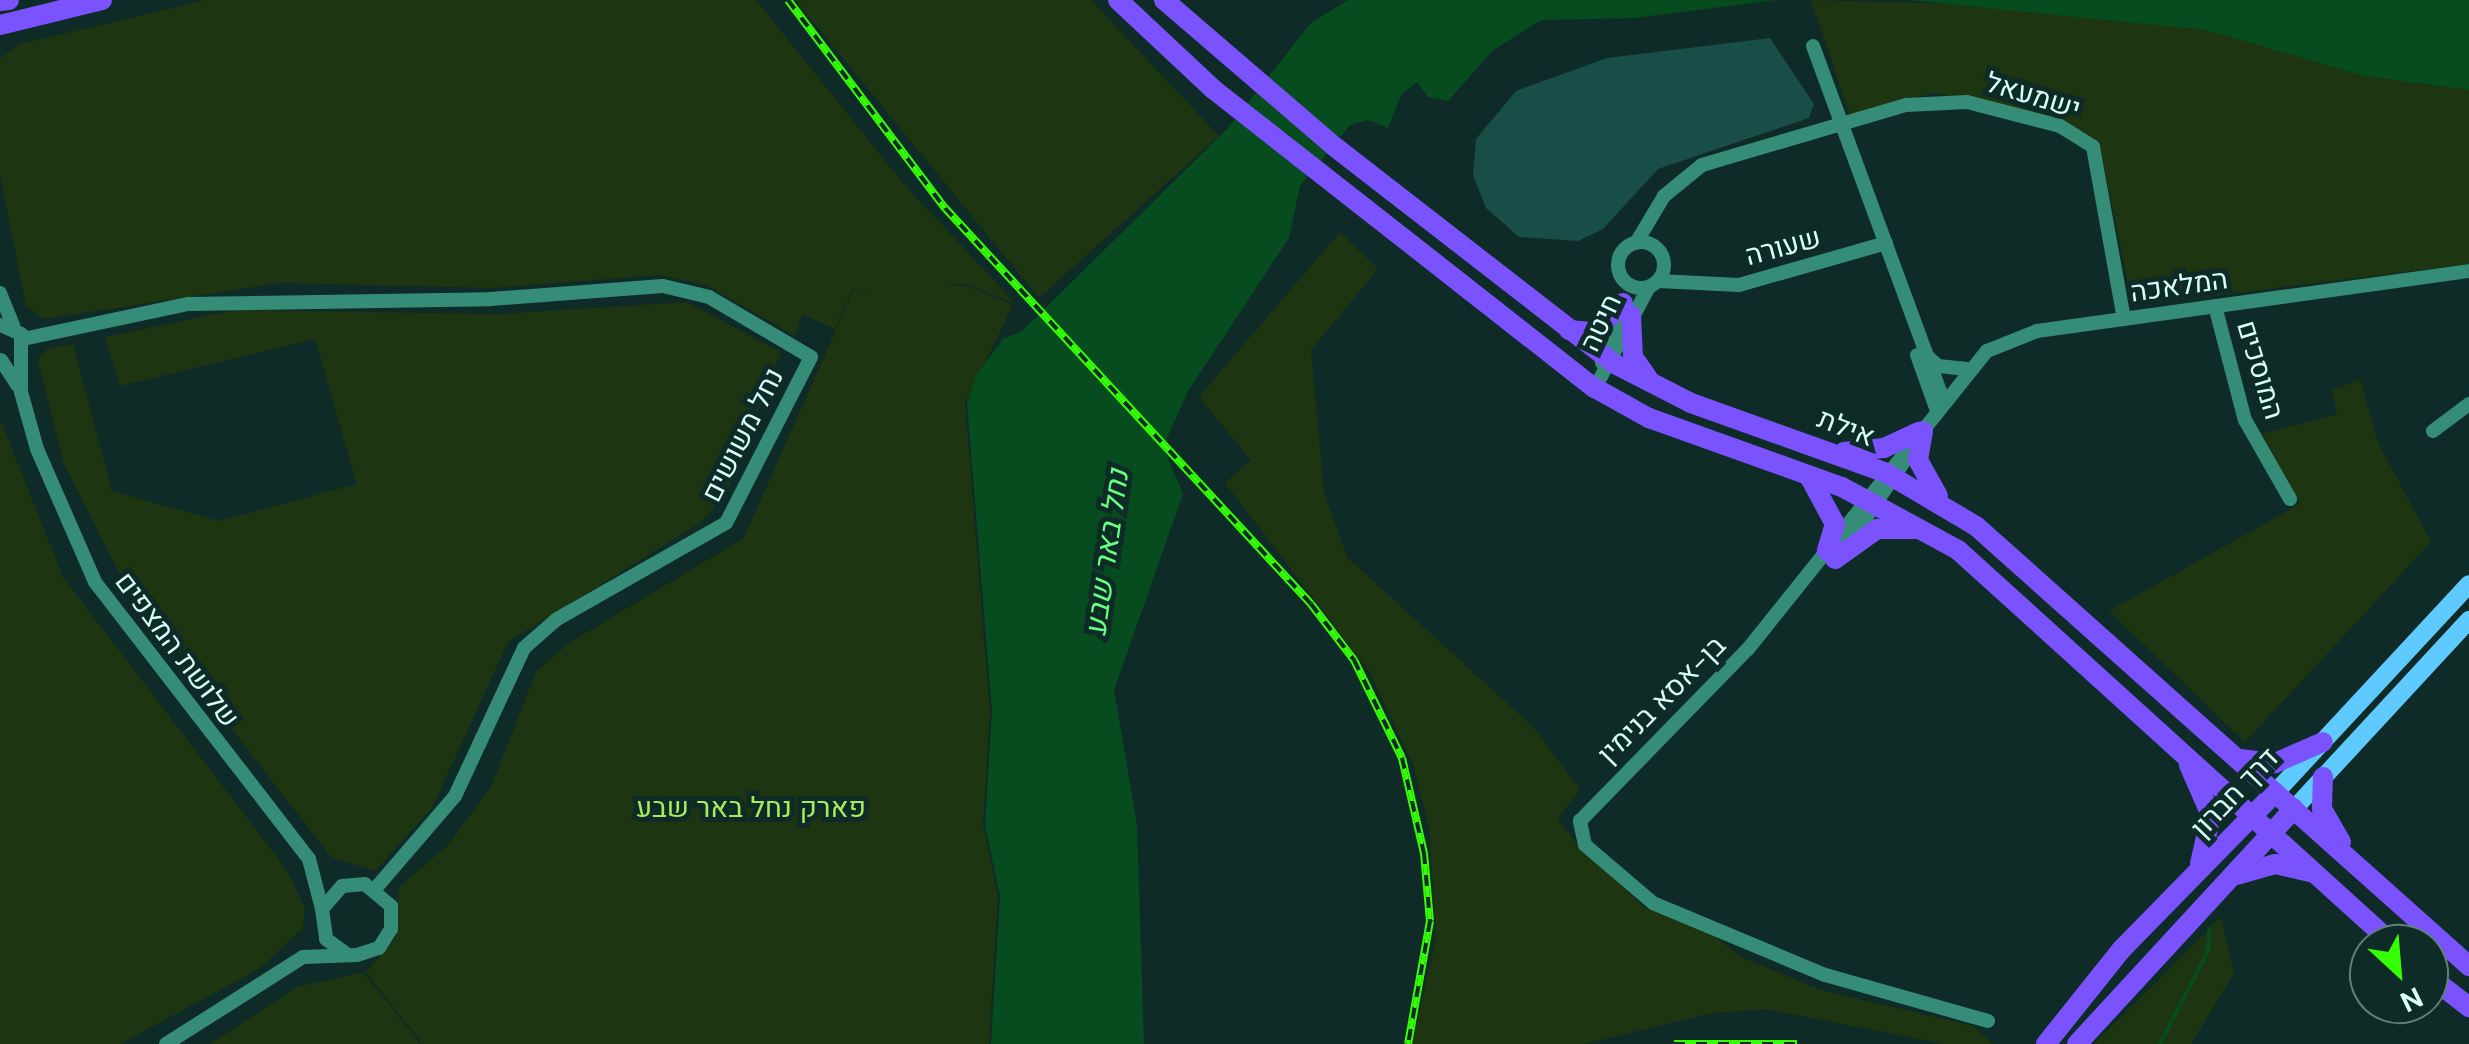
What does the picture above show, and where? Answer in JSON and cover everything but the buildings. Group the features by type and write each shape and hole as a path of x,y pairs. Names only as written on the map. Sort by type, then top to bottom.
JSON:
{"highway":[{"path":"0,1 9,0"},
{"path":"0,26 102,0"},
{"name":"אילת","path":"1118,0 1213,89 1595,388 1649,418 1874,501 1928,532 1992,578 2372,924"},
{"name":"אילת","path":"1164,0 1335,146 1608,360 1662,391 1892,476 1946,506 2011,554 2469,966"},
{"path":"1566,329 1594,332 1627,309 1633,356 1662,391"},
{"path":"1837,453 1872,451 1930,417"},
{"path":"1930,417 1921,469 1946,506"},
{"path":"1807,474 1830,504 1831,555 1877,529 1928,532"},
{"path":"2222,747 2258,764 2322,742"},
{"path":"2184,754 2211,816 2209,848 2192,877"},
{"path":"2323,778 2322,809 2355,865"},
{"name":"דרך חברון","path":"2046,1044 2192,877 2275,793"},
{"name":"דרך חברון","path":"2077,1044 2294,809"},
{"path":"2223,884 2275,864 2319,875"},
{"path":"2449,992 2469,1008"}],"main road":[{"name":"דרך חברון","path":"2275,793 2469,584"},
{"name":"דרך חברון","path":"2294,809 2469,620"}],"street":[{"path":"1813,46 1865,188 1930,417"},
{"name":"ישמעאל","path":"1842,124 1906,105 1966,102 2086,139 2100,162 2124,319"},
{"name":"חיטה","path":"1627,309 1619,258 1636,243 1664,196 1702,165 1842,124"},
{"name":"חיטה","path":"1595,388 1627,309 1653,284 1660,254 1664,196"},
{"path":"1636,243 1660,254 1693,283"},
{"path":"1882,244 1928,357 1930,417"},
{"name":"שעורה","path":"1653,284 1739,285 1882,244"},
{"name":"המלאכה","path":"1892,476 1930,417 1968,369 2024,334 2469,271"},
{"name":"חיטה","path":"1624,280 1653,284"},
{"name":"נחל משושים","path":"22,346 188,304 490,299 663,286 709,297 811,357 726,524 577,607 524,648 454,796 376,888"},
{"path":"0,294 6,325 22,346 1,360"},
{"name":"המוסכים","path":"2216,306 2245,420 2290,499"},
{"name":"שלושת המצפים","path":"21,392 22,346"},
{"path":"1928,357 1968,369"},
{"name":"שלושת המצפים","path":"1,360 21,392 61,512 95,582 310,860 353,883"},
{"path":"2433,431 2469,404"},
{"name":"בן-אסא בנימין","path":"1892,476 1831,555 1580,821 1585,845 1653,903 1825,975 1988,1021"},
{"name":"שלושת המצפים","path":"310,860 321,912"},
{"path":"166,1044 293,963 368,953 386,940 393,918 376,888 353,883 321,912 293,963"},
{"path":"321,912 326,939 345,954"}],"green space":[{"path":"206,0 756,0 903,183 1016,304 967,284 852,290 835,329 802,314 795,336 706,285 659,275 492,288 280,283 43,319 26,306 0,174 0,58 21,44"},
{"path":"795,0 1091,0 1219,136 1039,298"},
{"path":"1811,0 1998,5 2206,30 2365,76 2469,90 2469,264 2140,305 2131,298 2099,142 2055,119 1934,93 1850,115"},
{"path":"1340,232 1378,269 1311,350 1324,493 1347,557 1533,727 1580,789 1558,818 1576,843 1645,908 1703,926 1739,956 1821,990 1973,1026 1993,1044 1944,1044 1767,1009 1712,1013 1584,1044 1412,1044 1436,939 1429,827 1413,764 1369,671 1225,483 1251,460 1199,397"},
{"name":"פארק נחל באר שבע","path":"908,284 967,286 1013,305 965,403 990,711 983,824 998,896 989,1044 423,1044 366,972 396,938 399,887 447,846 491,787 536,672 569,643 744,538 853,291"},
{"path":"687,302 781,352 728,491 700,523 508,642 432,808 375,871 331,857 135,604 64,464 38,360 47,349 73,344 112,491 219,521 357,484 315,339 120,386 105,337 234,310 496,314"},
{"path":"2360,379 2378,442 2431,542 2245,742 2109,611 2300,504 2262,434 2337,414 2332,390"},
{"path":"0,419 63,577 286,869 305,908 303,928 259,969 120,1044 0,1044"},
{"path":"2221,917 2234,973 2191,1044 2094,1044"},
{"path":"363,972 421,1044 210,1044 297,987"}],"water":[{"name":"נחל באר שבע","path":"1348,0 1776,0 1634,18 1541,20 1492,51 1448,101 1428,97 1417,82 1401,95 1388,128 1368,120 1350,125 1300,186 1289,238 1188,391 1163,447 1183,494 1114,690 1137,825 1144,1044 991,1044 1000,896 985,824 992,710 967,404 976,375 1003,339 1022,331 1228,128 1311,23"},
{"path":"1909,0 2469,0 2469,90 2365,76 2206,30"}],"waterway":[{"path":"2160,1044 2208,951 2209,929"}],"railway":[{"path":"788,0 945,208 1311,604 1354,660 1402,758 1424,853 1430,921 1408,1044"},
{"path":"1674,1044 1797,1044"}]}
